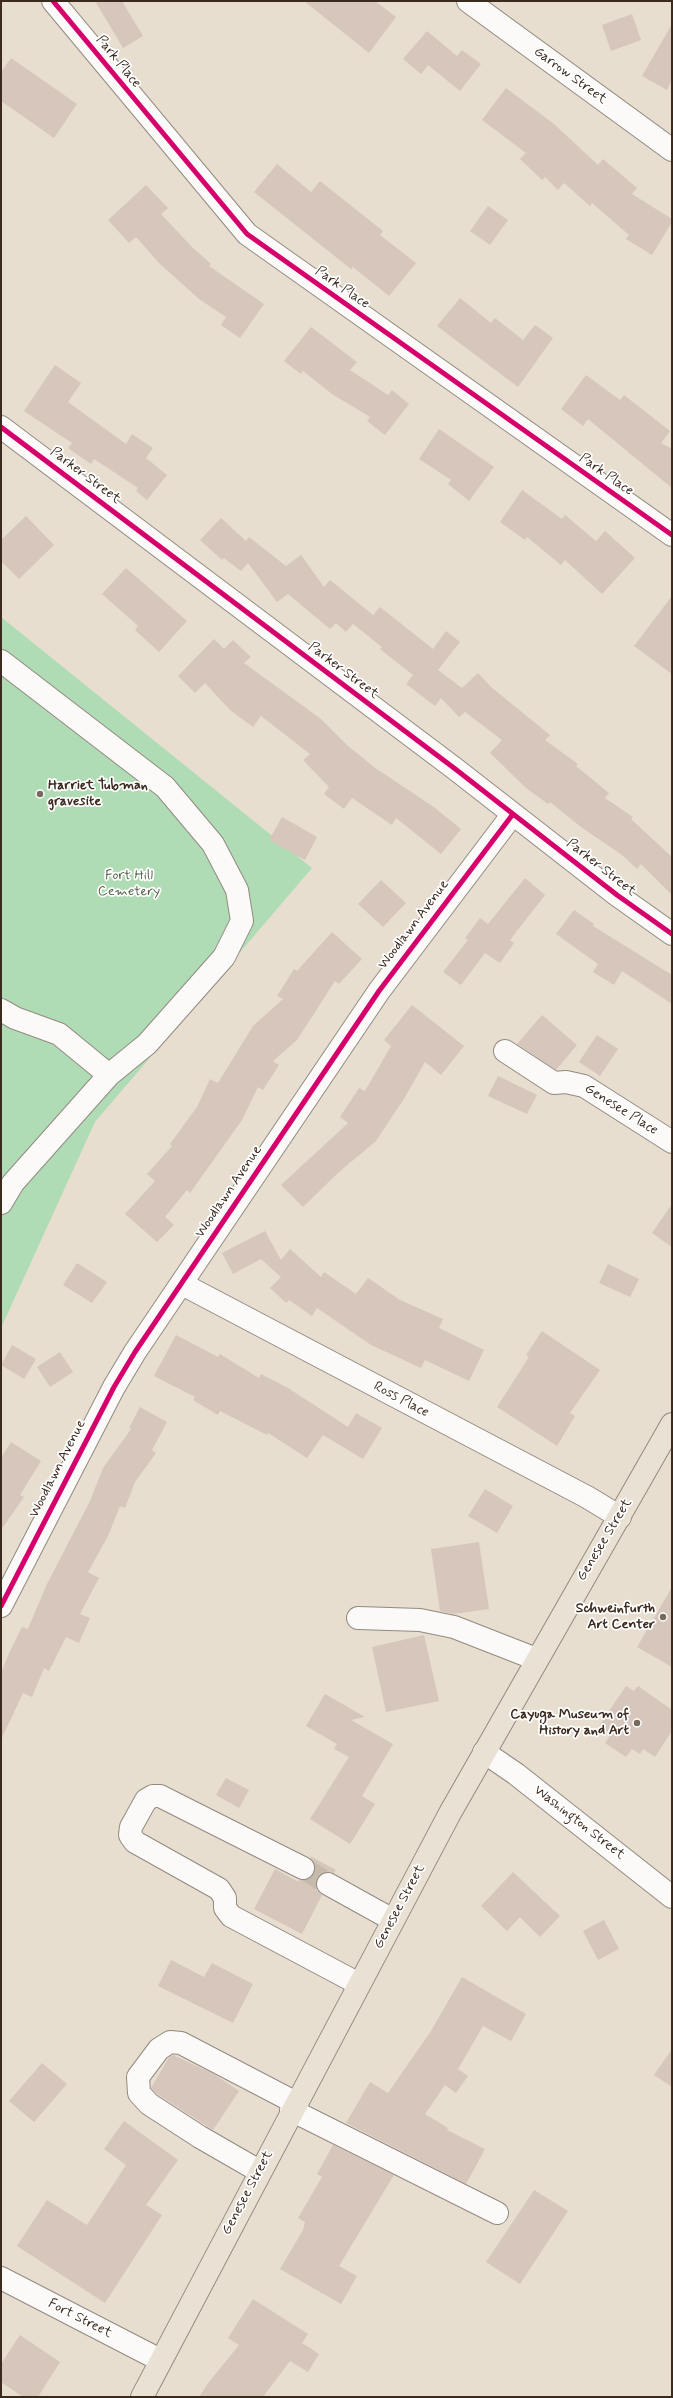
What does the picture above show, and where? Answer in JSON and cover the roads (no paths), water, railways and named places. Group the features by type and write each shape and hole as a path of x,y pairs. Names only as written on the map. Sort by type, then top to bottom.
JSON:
{"main road":[{"name":"Genesee Street","path":"142,2397 160,2360 392,1920 536,1659 620,1517 672,1424"}],"street":[{"name":"Park Place","path":"53,1 247,234 672,535"},
{"name":"Garrow Street","path":"468,1 672,150"},
{"name":"Parker Street","path":"1,427 513,814 617,895 672,934"},
{"path":"1,661 165,787 213,844 237,890 242,921 224,957 147,1044 109,1075 13,1183 1,1202"},
{"name":"Woodlawn Avenue","path":"1,1606 114,1387 379,991 513,814"},
{"path":"1,1010 15,1018 59,1034 109,1075"},
{"name":"Genesee Place","path":"505,1051 554,1083 566,1082 584,1086 672,1142"},
{"name":"Ross Place","path":"182,1284 587,1497 620,1517"},
{"path":"358,1618 420,1620 447,1626 536,1659"},
{"name":"Washington Street","path":"484,1752 516,1774 672,1897"},
{"path":"303,1868 160,1796 153,1796 146,1800 131,1827 130,1835 135,1842 219,1889 225,1898 225,1908 231,1916 358,1984"},
{"path":"328,1884 392,1920"},
{"path":"260,2171 200,2137 149,2104 139,2093 138,2077 159,2049 170,2042 181,2043 293,2107 497,2214"},
{"name":"Fort Street","path":"1,2278 160,2360"}],"tunnel":[{"path":"303,1868 328,1884"}],"place":[{"name":"Harriet Tubman gravesite","path":"40,794"},
{"name":"Schweinfurth Art Center","path":"663,1617"},
{"name":"Cayuga Museum of History and Art","path":"637,1723"}],"park label":[{"name":"Fort Hill Cemetery","path":"129,884"}]}
